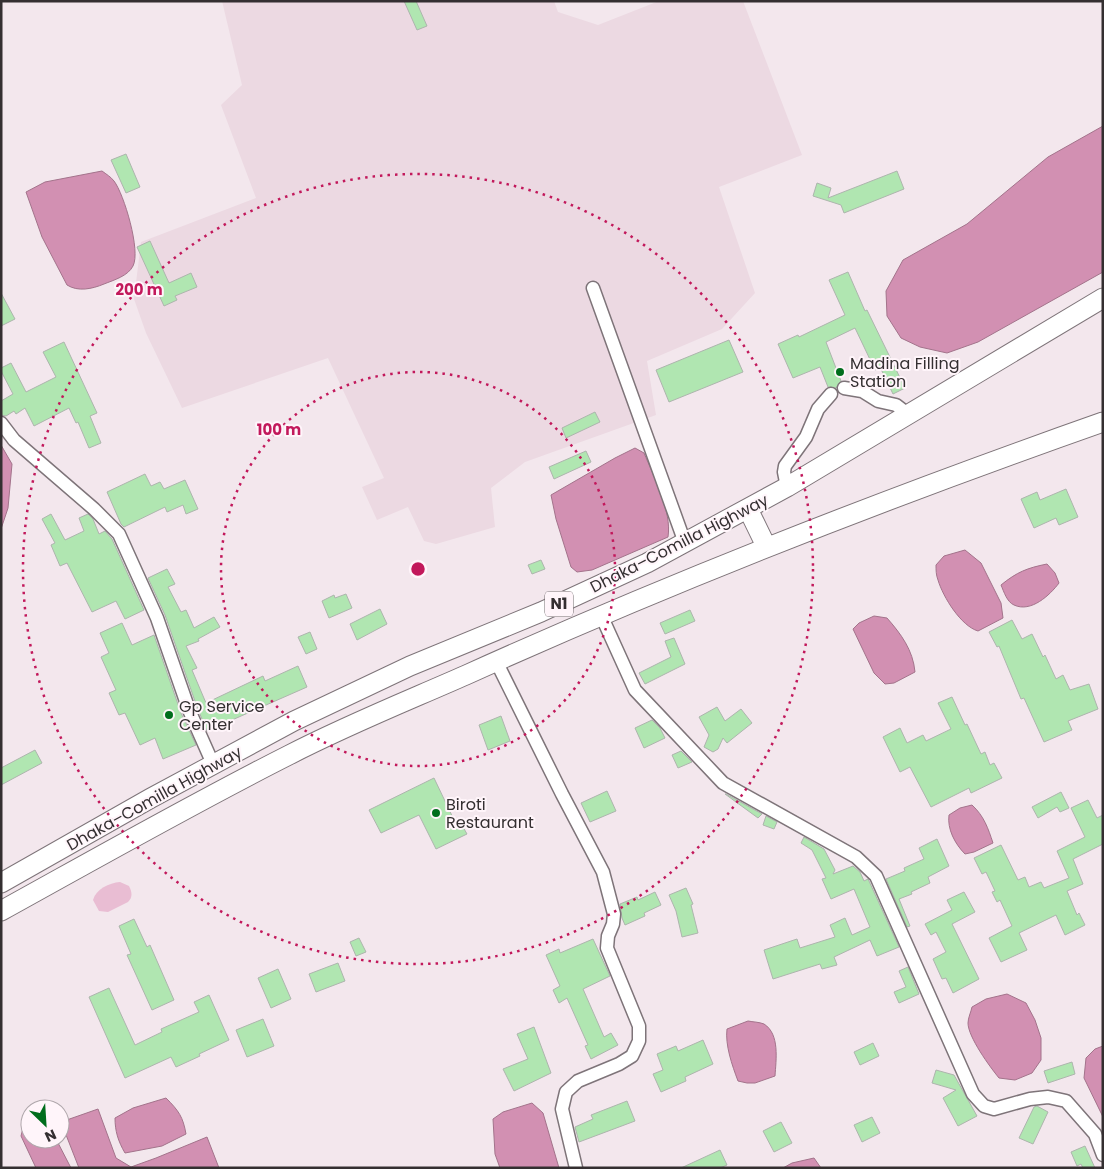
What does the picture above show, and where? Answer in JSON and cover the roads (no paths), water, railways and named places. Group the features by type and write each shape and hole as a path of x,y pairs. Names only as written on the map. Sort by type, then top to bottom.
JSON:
{"highway":[{"name":"Dhaka–Comilla Highway","path":"1,883 142,803 294,721 392,674 541,612 647,563 685,543 787,487 1103,298"},
{"name":"Dhaka–Comilla Highway","path":"1,911 164,820 292,753 496,661 600,615 766,546 956,473 1103,422"},
{"path":"748,509 766,546"},
{"path":"36,864 48,885"}],"street":[{"path":"593,288 685,543"},
{"path":"844,388 862,391 878,401 896,406 909,414"},
{"path":"787,487 784,472 785,466 806,437 818,409 831,394"},
{"path":"1,424 14,440 94,509 119,534 157,618 189,710 213,764"},
{"path":"600,615 635,690 723,783 856,856 876,876 947,1038 973,1094 978,1100 984,1106 994,1108 1030,1099 1048,1097 1066,1101 1095,1134 1103,1155"},
{"path":"496,661 603,872 614,914 607,948 639,1026 639,1042 632,1056 578,1081 566,1092 562,1109 576,1168"}],"place":[{"name":"Madina Filling Station","path":"840,372"},
{"name":"Gp Service Center","path":"169,715"},
{"name":"Biroti Restaurant","path":"436,813"}]}
